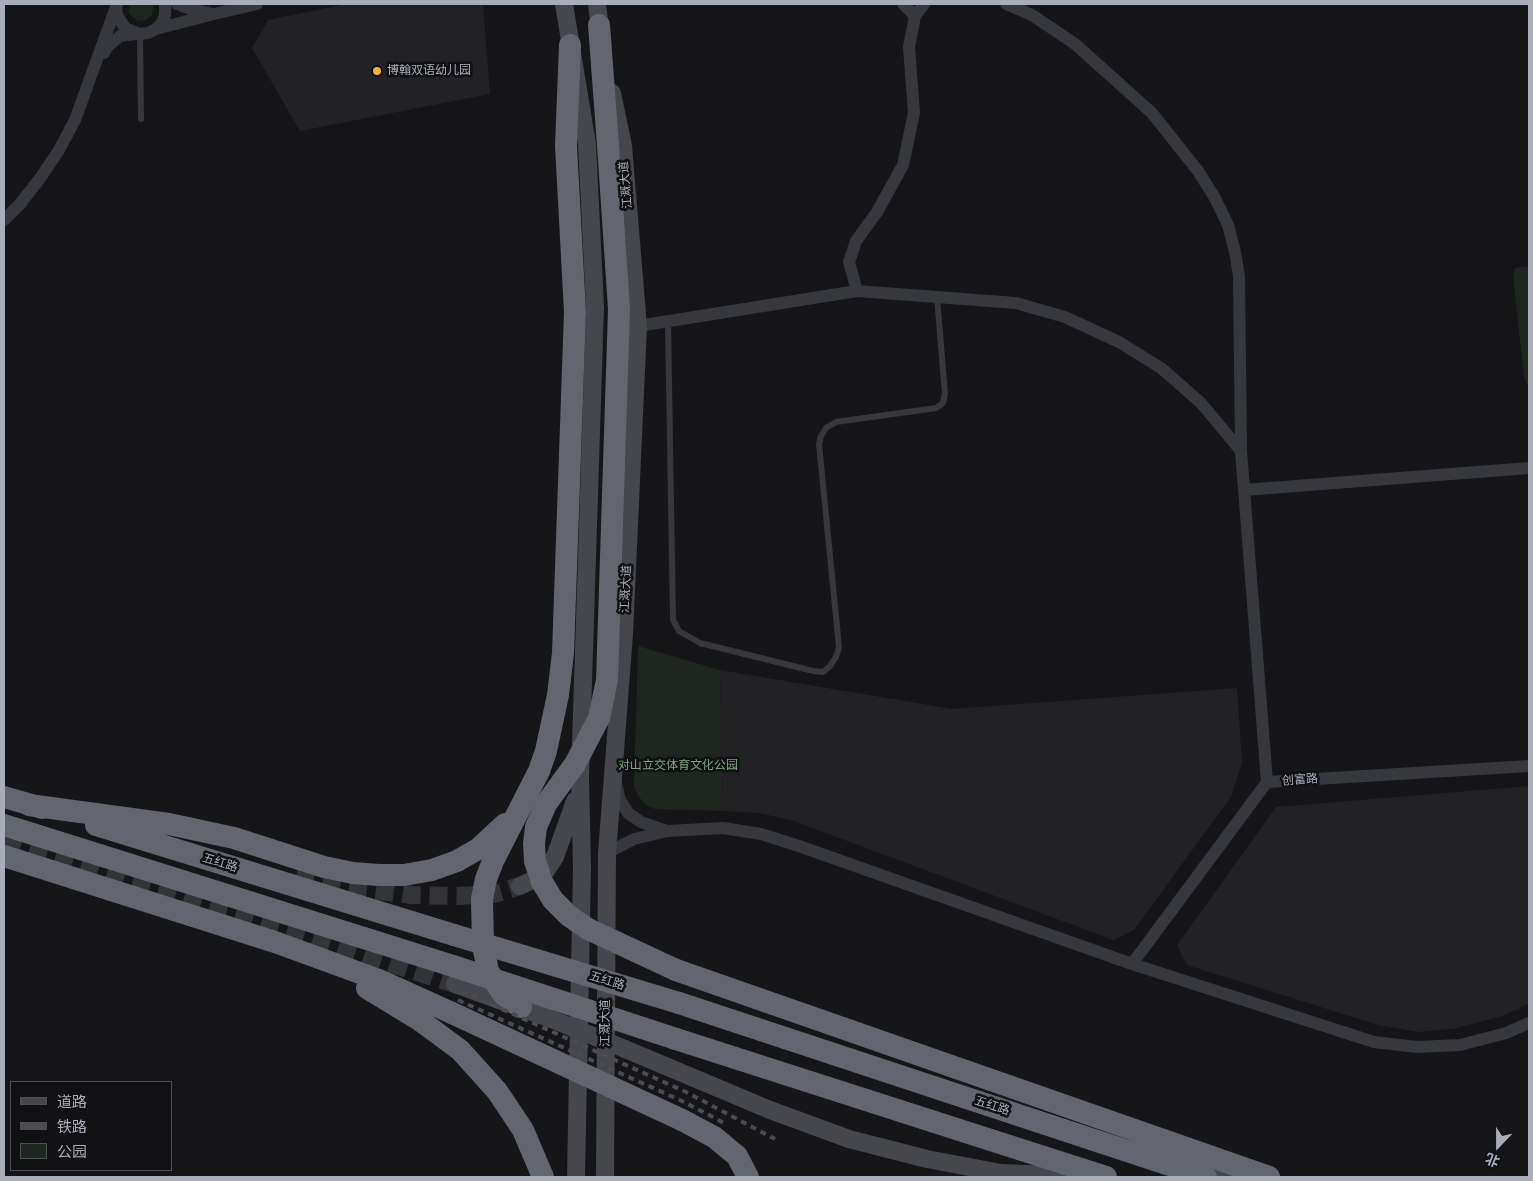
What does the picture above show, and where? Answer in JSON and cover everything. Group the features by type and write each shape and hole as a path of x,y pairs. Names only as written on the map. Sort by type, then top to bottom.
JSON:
{"highway":[{"path":"598,14 619,309 607,680 598,718 575,764 546,804 536,827 535,861 542,882 553,900 569,916 588,929 676,970 1269,1177"},
{"path":"521,1008 503,994 488,971 483,946 482,899 486,879 493,861 539,770 551,731 563,653 575,312 566,146 570,45"},
{"path":"29,804 169,824 234,838 324,867 379,876 404,875 432,870 457,861 478,849 508,822 526,796"},
{"name":"五红路","path":"4,797 678,1003 1206,1177"},
{"path":"4,825 454,975 676,1039 1106,1177"},
{"path":"4,856 275,942 379,980 682,1120 714,1137 737,1156 748,1177"},
{"path":"275,942 367,988 418,1019 460,1050 497,1091 523,1130 543,1177"},
{"path":"1059,1104 1166,1163"}],"main road":[{"path":"564,4 587,144 595,307 580,786 582,868 576,1177"},
{"name":"江溉大道","path":"598,14 623,146 638,326 624,634 607,853 605,1177"},
{"path":"520,886 543,875 555,857 580,786"},
{"path":"454,975 521,1008 770,1110 849,1139 926,1158 1001,1173 1059,1176"},
{"path":"1166,1163 1242,1177"}],"street":[{"path":"156,29 162,23 165,15 165,4"},
{"path":"177,4 214,14"},
{"path":"88,84 107,47 120,36 140,34 257,4"},
{"path":"903,4 915,16"},
{"path":"856,291 849,262 856,241 877,212 903,165 914,113 909,47 915,16 924,4"},
{"path":"1006,4 1032,15 1075,44 1152,113 1198,171 1215,198 1228,225 1236,252 1239,276 1241,451 1267,782"},
{"path":"117,6 120,22 126,28 140,34"},
{"path":"4,220 31,191 59,150 75,120 117,6"},
{"path":"638,326 856,291 1016,303 1065,317 1119,342 1161,368 1202,403 1241,451"},
{"path":"1244,490 1529,468"},
{"name":"创富路","path":"1132,964 1267,782 1529,766"},
{"path":"613,767 620,800 628,813 642,822 667,831"},
{"path":"607,853 634,839 667,831 722,828 760,834 799,846 1132,964 1374,1042 1417,1048 1460,1045 1506,1033 1529,1023"}],"lane":[{"path":"140,34 140,119"},
{"path":"668,321 674,620 679,631 700,643 823,672 836,657 839,647 819,444 821,436 826,428 836,422 936,408 943,403 945,394 937,297"}],"shaded area":[{"name":"博翰双语幼儿园","path":"346,4 483,4 490,94 300,131 252,48 268,20"},
{"path":"720,670 952,709 1237,688 1242,763 1231,797 1134,930 1113,940 791,820 759,813 723,811"},
{"path":"1529,786 1529,1004 1502,1016 1453,1029 1417,1032 1378,1025 1187,965 1177,945 1276,807"}],"green space":[{"path":"130,4 153,4 152,15 146,20 138,21 129,13"},
{"path":"1529,266 1529,384 1527,384 1524,377 1513,276 1515,268"},
{"name":"对山立交体育文化公园","path":"638,646 720,670 723,811 655,809 646,805 638,796 634,785"}],"tunnel":[{"path":"4,840 455,984"},
{"path":"296,877 346,887 412,895 457,896 494,894 520,886"}],"railway":[{"path":"462,991 686,1092 775,1139"},
{"path":"458,1000 682,1101 726,1124"}],"place":[{"name":"博翰双语幼儿园","path":"377,71"}]}
